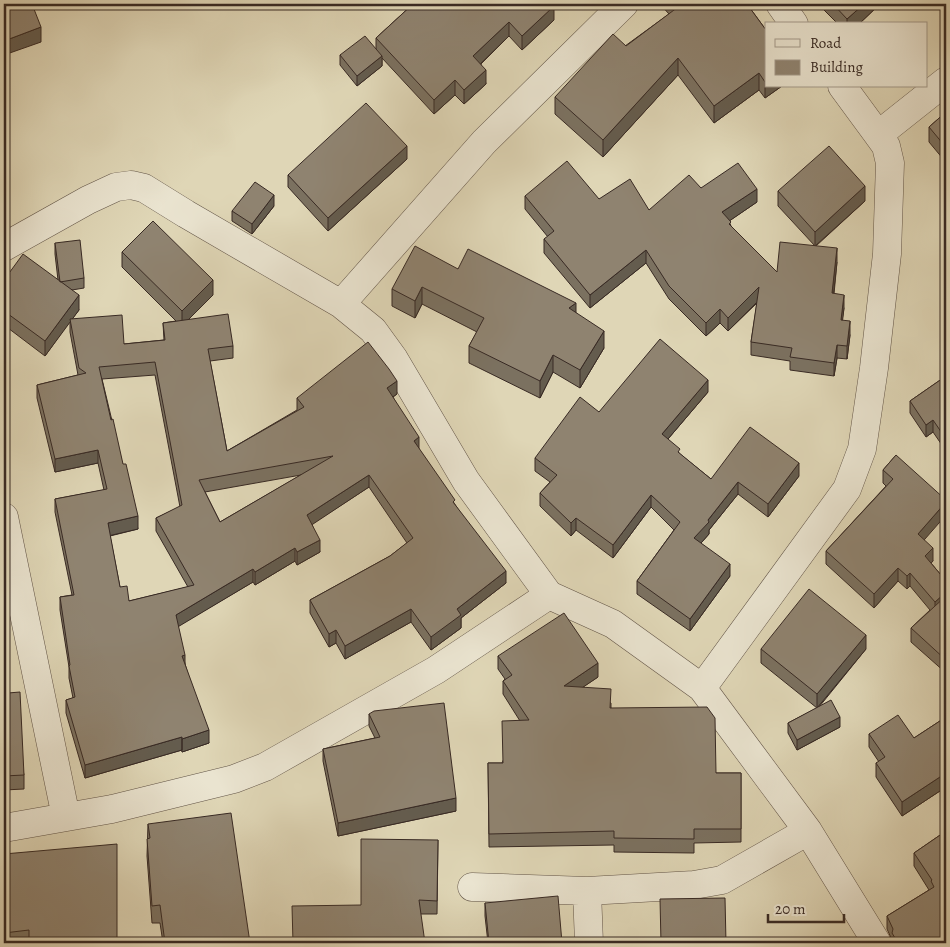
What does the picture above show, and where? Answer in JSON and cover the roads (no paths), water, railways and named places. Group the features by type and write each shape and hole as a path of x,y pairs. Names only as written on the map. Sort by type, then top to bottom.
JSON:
{"street":[{"path":"341,304 484,142 624,4"},
{"path":"780,4 793,22"},
{"path":"878,135 946,81"},
{"path":"702,688 847,489 862,448 874,368 886,254 890,162 886,146 843,88"},
{"path":"4,247 88,200 116,187 131,185 144,188 341,304 373,330 394,359 466,481 549,595 614,624 702,688 808,831 876,943"},
{"path":"4,517 66,817"},
{"path":"4,828 112,809 225,782 265,767 436,670 549,595"},
{"path":"472,887 587,891 694,885 722,880 743,870 808,831"},
{"path":"587,891 589,943"}]}
